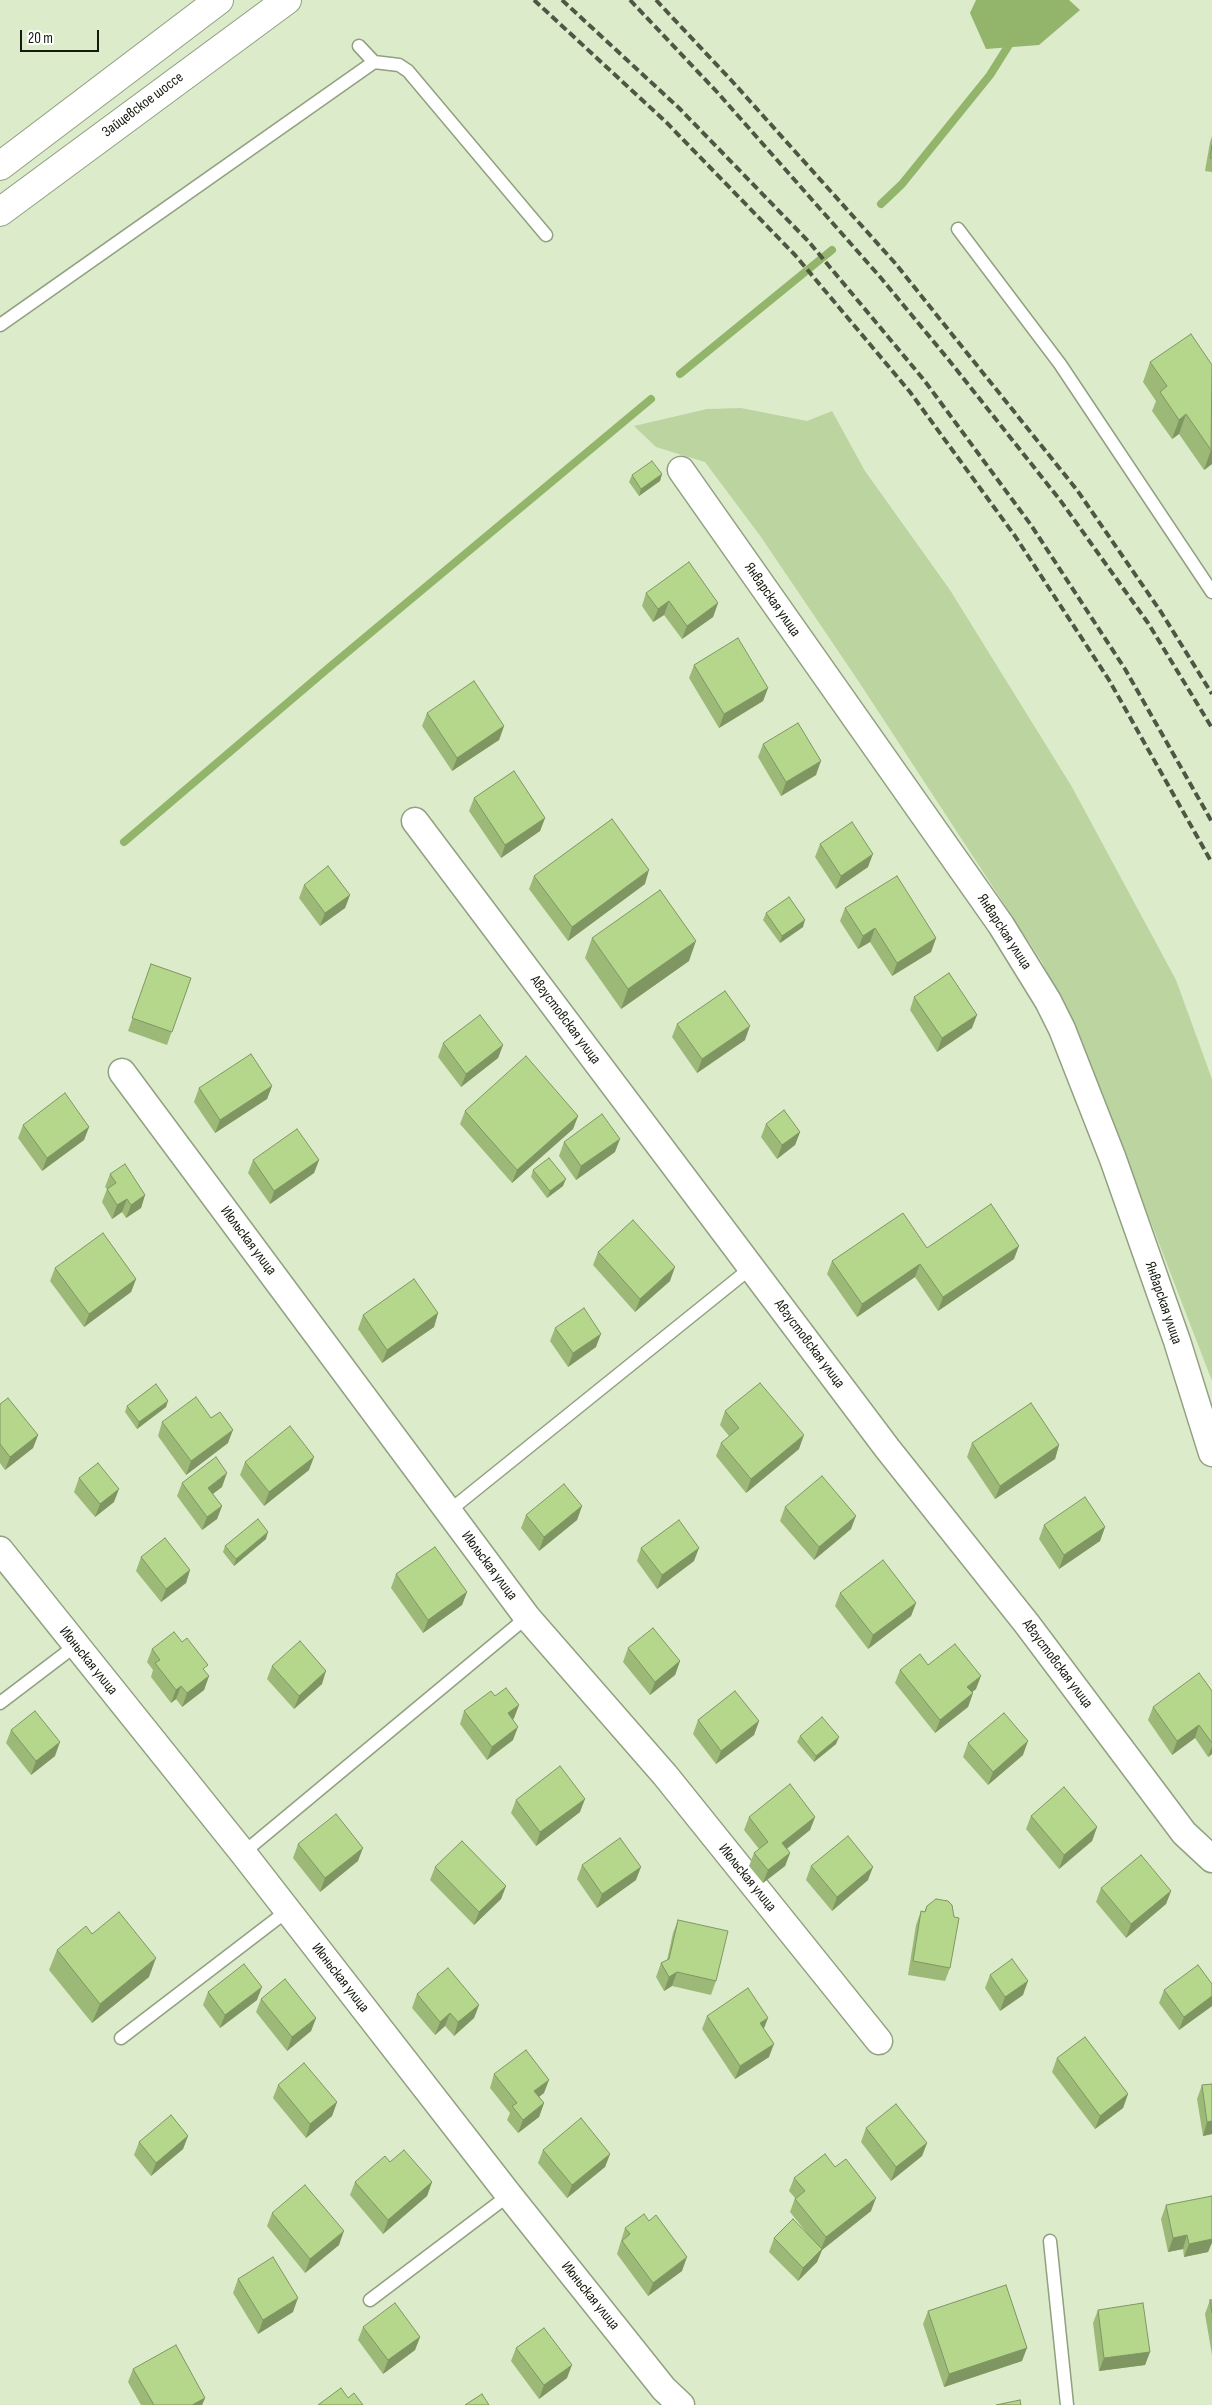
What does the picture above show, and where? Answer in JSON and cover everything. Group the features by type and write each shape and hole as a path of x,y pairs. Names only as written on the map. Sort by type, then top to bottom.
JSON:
{"main road":[{"path":"0,166 220,0"},
{"name":"Зайцевское шоссе","path":"0,212 224,44 287,0"}],"street":[{"name":"Январская улица","path":"681,470 1001,925 1048,1001 1062,1029 1113,1159 1177,1341 1212,1453"},
{"name":"Августовская улица","path":"415,821 887,1448 1027,1624 1184,1833 1212,1859"},
{"name":"Июльская улица","path":"122,1072 528,1617 665,1775 879,2041"},
{"name":"Июньская улица","path":"0,1550 288,1911 509,2196 664,2389 681,2405"}],"lane":[{"path":"359,46 374,62 399,65 408,71 546,235"},
{"path":"0,325 374,62"},
{"path":"958,229 1060,364 1212,592"},
{"path":"449,1511 752,1267"},
{"path":"242,1853 528,1617"},
{"path":"0,1703 75,1646"},
{"path":"121,2038 288,1911"},
{"path":"370,2300 509,2196"},
{"path":"1050,2241 1067,2405"}],"shaded area":[{"path":"976,0 1069,0 1080,10 1039,45 986,49 970,13"},
{"path":"741,408 807,421 832,411 865,471 950,590 1072,787 1176,980 1212,1079 1212,1381 1100,1090 1042,962 859,682 761,537 705,462 656,447 634,426 707,409"}],"building":[{"path":"1191,334 1212,365 1211,450 1186,414 1179,420 1160,392 1167,386 1150,362"},
{"path":"652,461 662,474 641,489 632,475"},
{"path":"689,562 718,603 687,626 669,601 658,609 646,593"},
{"path":"738,638 768,688 724,714 694,665"},
{"path":"474,681 504,726 457,758 427,713"},
{"path":"798,723 821,761 786,782 763,744"},
{"path":"514,771 545,818 505,845 474,798"},
{"path":"612,819 649,870 572,927 534,876"},
{"path":"852,822 873,854 841,876 820,844"},
{"path":"328,866 350,895 325,913 304,885"},
{"path":"897,876 936,938 897,963 875,928 863,936 845,908"},
{"path":"660,890 696,941 628,989 592,938"},
{"path":"789,897 805,920 782,936 766,913"},
{"path":"151,964 191,978 172,1032 132,1018"},
{"path":"949,973 977,1015 942,1038 914,997"},
{"path":"725,991 750,1026 702,1059 677,1024"},
{"path":"480,1015 503,1045 466,1074 443,1043"},
{"path":"251,1054 272,1086 220,1120 199,1088"},
{"path":"526,1056 578,1116 517,1170 465,1111"},
{"path":"65,1093 89,1127 47,1158 23,1125"},
{"path":"784,1110 800,1132 782,1145 766,1124"},
{"path":"602,1114 620,1139 581,1166 564,1142"},
{"path":"297,1129 319,1160 274,1191 253,1160"},
{"path":"549,1158 566,1179 550,1191 533,1170"},
{"path":"125,1164 145,1195 131,1205 127,1199 117,1205 107,1189 116,1183 110,1174"},
{"path":"991,1204 1019,1246 943,1297 920,1264 862,1304 832,1261 903,1213 927,1248"},
{"path":"633,1220 675,1267 640,1299 598,1252"},
{"path":"103,1233 136,1279 89,1314 55,1268"},
{"path":"414,1279 438,1313 387,1350 363,1315"},
{"path":"584,1308 601,1334 573,1353 555,1328"},
{"path":"760,1383 804,1435 751,1479 721,1443 739,1428 725,1411"},
{"path":"156,1384 168,1401 139,1422 127,1406"},
{"path":"196,1397 211,1418 220,1412 233,1430 191,1461 162,1422"},
{"path":"8,1398 38,1435 10,1457 0,1444 0,1404"},
{"path":"1031,1403 1059,1445 1000,1486 972,1443"},
{"path":"290,1426 314,1457 269,1492 245,1462"},
{"path":"216,1457 227,1473 208,1488 222,1506 207,1517 182,1483"},
{"path":"98,1463 119,1489 100,1504 79,1478"},
{"path":"822,1476 856,1516 819,1547 785,1507"},
{"path":"564,1484 582,1506 544,1537 526,1515"},
{"path":"1085,1497 1105,1527 1064,1555 1044,1525"},
{"path":"258,1519 268,1532 236,1559 225,1546"},
{"path":"679,1520 699,1548 662,1575 641,1548"},
{"path":"165,1538 190,1570 166,1589 141,1557"},
{"path":"435,1547 467,1592 428,1620 396,1574"},
{"path":"883,1560 916,1603 873,1635 840,1593"},
{"path":"653,1628 680,1661 655,1682 628,1648"},
{"path":"174,1632 182,1642 187,1638 208,1665 203,1669 209,1676 187,1693 181,1686 176,1690 155,1663 160,1660 152,1649"},
{"path":"300,1641 326,1671 299,1696 272,1666"},
{"path":"955,1644 981,1676 967,1687 973,1693 940,1720 900,1670 920,1654 928,1665"},
{"path":"1199,1673 1212,1691 1212,1743 1199,1725 1177,1741 1153,1707"},
{"path":"506,1688 519,1705 508,1713 518,1727 492,1747 464,1711 491,1691 495,1696"},
{"path":"735,1691 759,1721 721,1751 698,1720"},
{"path":"35,1711 60,1742 36,1761 11,1730"},
{"path":"1004,1713 1028,1741 993,1772 968,1743"},
{"path":"822,1717 839,1737 816,1756 800,1736"},
{"path":"560,1766 585,1799 540,1832 516,1800"},
{"path":"790,1784 815,1817 782,1843 790,1853 768,1870 754,1853 768,1842 749,1817"},
{"path":"1064,1787 1097,1827 1064,1855 1031,1816"},
{"path":"336,1814 363,1848 325,1878 298,1844"},
{"path":"848,1836 873,1867 837,1897 811,1866"},
{"path":"620,1838 641,1867 602,1894 582,1865"},
{"path":"462,1841 506,1886 479,1912 435,1867"},
{"path":"1141,1855 1171,1891 1131,1924 1101,1888"},
{"path":"936,1899 948,1901 952,1905 954,1917 959,1918 950,1968 913,1961 921,1911 925,1912 927,1906"},
{"path":"119,1912 156,1958 100,2004 57,1950 86,1926 92,1934"},
{"path":"678,1920 728,1931 716,1981 677,1972 669,1977 661,1963 669,1959"},
{"path":"1012,1959 1028,1981 1005,1997 990,1975"},
{"path":"244,1964 262,1987 225,2015 208,1992"},
{"path":"1198,1965 1212,1984 1212,1996 1184,2017 1164,1990"},
{"path":"448,1968 479,2005 458,2022 450,2013 440,2022 417,1994"},
{"path":"285,1979 316,2018 292,2037 261,1999"},
{"path":"748,1988 768,2018 760,2023 774,2044 740,2066 707,2016"},
{"path":"1085,2037 1128,2094 1100,2116 1057,2058"},
{"path":"526,2050 549,2080 534,2091 544,2103 523,2120 512,2106 517,2103 494,2074"},
{"path":"304,2063 337,2102 310,2124 278,2085"},
{"path":"1212,2084 1212,2121 1207,2122 1202,2085"},
{"path":"896,2104 927,2143 896,2167 866,2128"},
{"path":"171,2115 188,2136 156,2163 139,2142"},
{"path":"581,2118 610,2154 572,2185 543,2150"},
{"path":"404,2150 432,2182 388,2220 355,2182 385,2156 390,2162"},
{"path":"825,2154 835,2167 846,2159 876,2198 826,2237 795,2199 805,2191 794,2178"},
{"path":"305,2185 344,2231 310,2259 272,2213"},
{"path":"1212,2196 1212,2239 1189,2244 1187,2235 1173,2238 1166,2205"},
{"path":"644,2214 649,2221 656,2215 687,2257 653,2283 622,2241 630,2234 625,2228"},
{"path":"793,2219 822,2249 803,2268 774,2238"},
{"path":"273,2257 298,2298 263,2320 238,2279"},
{"path":"1006,2285 1027,2348 949,2374 928,2311"},
{"path":"395,2303 420,2337 388,2360 363,2327"},
{"path":"1143,2303 1150,2352 1104,2358 1098,2310"},
{"path":"544,2328 572,2365 544,2385 516,2348"},
{"path":"176,2345 205,2398 192,2405 154,2405 133,2369"},
{"path":"341,2388 348,2398 354,2393 363,2405 318,2405"},
{"path":"482,2394 489,2405 465,2405"},
{"path":"1020,2400 1021,2405 996,2405"}],"waterway":[{"path":"881,204 902,184 990,75 1012,40"},
{"path":"680,374 832,250"},
{"path":"124,842 332,665 651,399"}],"railway":[{"path":"534,0 666,122 795,255 910,392 1015,536 1109,680 1212,863"},
{"path":"562,0 679,108 809,242 924,380 1031,525 1125,669 1212,822"},
{"path":"630,0 717,92 881,278 948,359 1060,500 1148,623 1212,728"},
{"path":"656,0 731,80 895,263 1077,490 1161,612 1212,694"}]}
